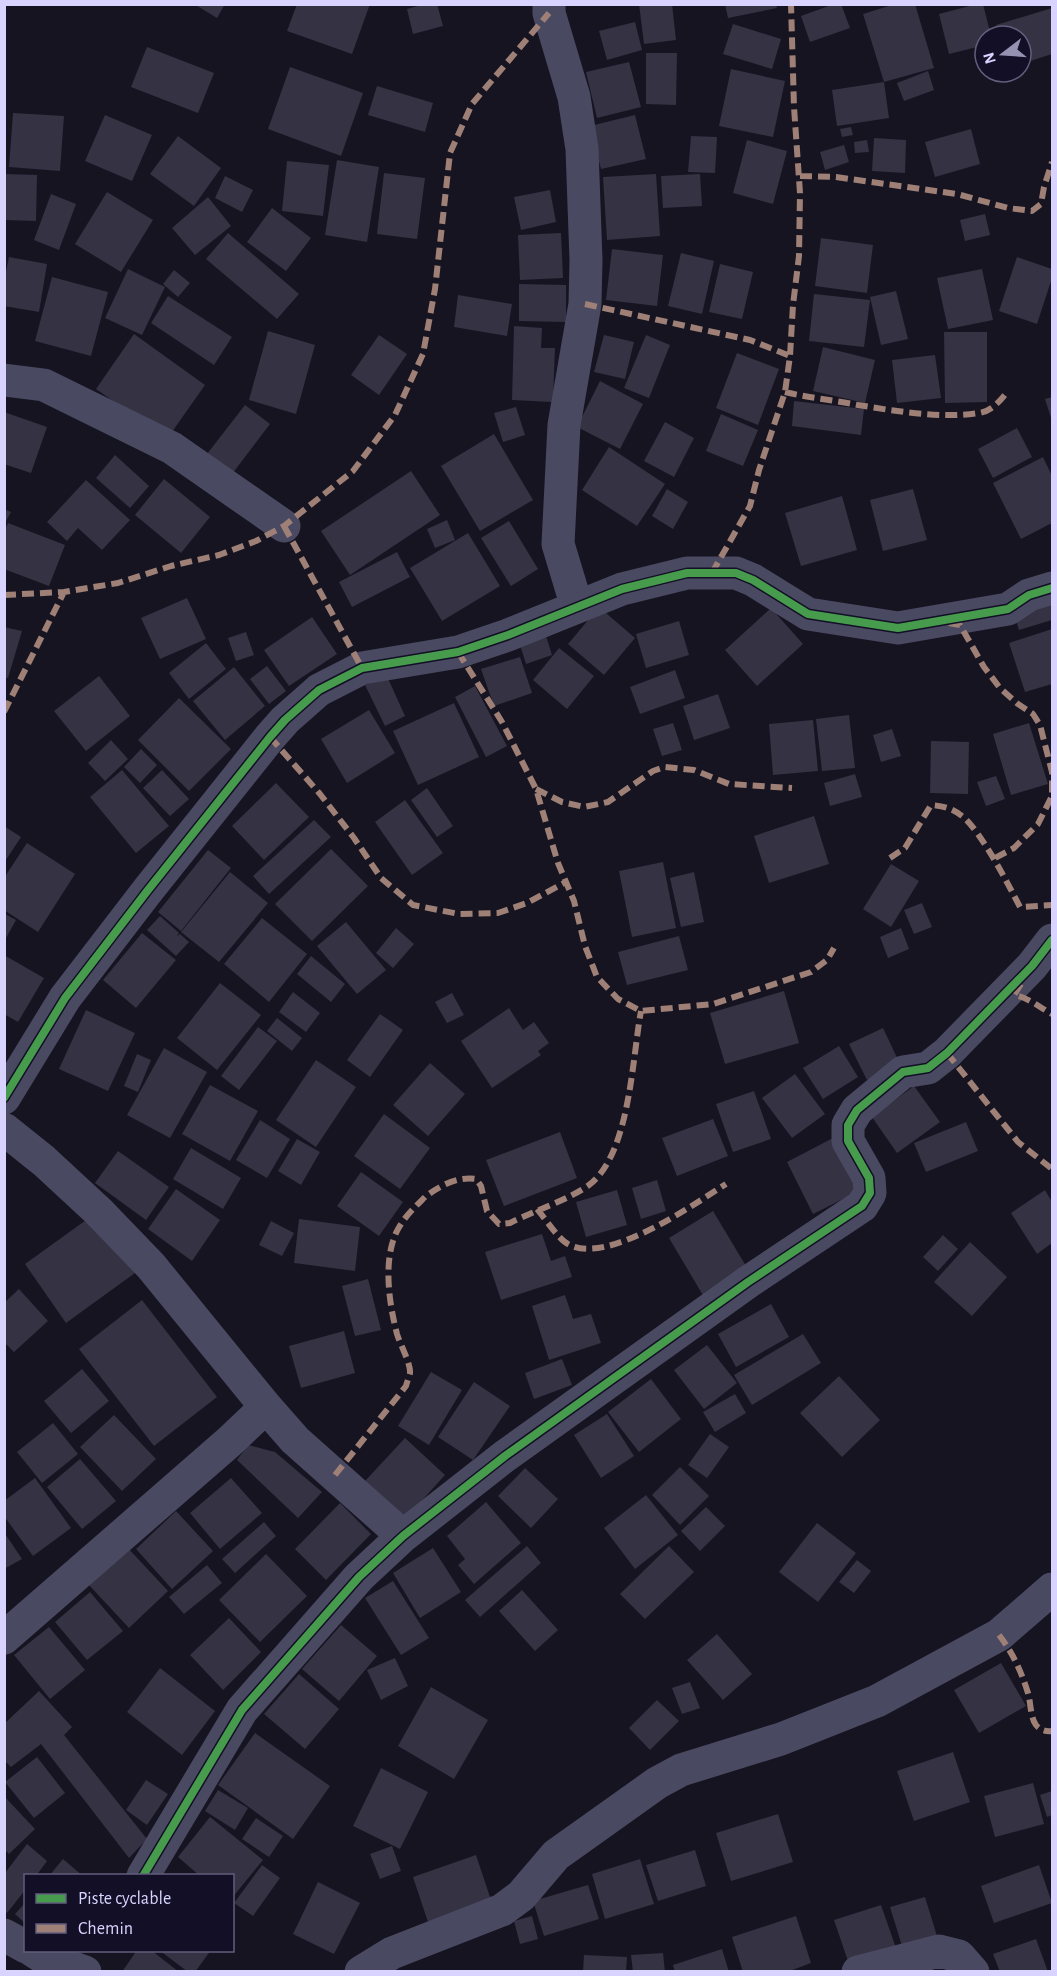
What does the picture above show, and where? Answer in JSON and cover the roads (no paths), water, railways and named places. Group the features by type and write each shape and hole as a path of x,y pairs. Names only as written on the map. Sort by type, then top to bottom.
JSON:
{"street":[{"path":"549,4 549,12 574,97 582,150 586,260 585,304 564,425 558,544 577,608"},
{"path":"4,380 44,385 172,448 284,526"},
{"path":"4,1098 66,998 148,890 270,737 285,720 319,690 362,668 458,652 508,635 622,589 687,573 736,573 753,580 808,614 898,628 1008,609 1029,595 1053,588"},
{"path":"144,1874 242,1710 358,1578 403,1536 524,1442 748,1282 862,1206 870,1193 869,1178 848,1141 848,1125 856,1110 903,1071 928,1068 947,1053 1032,966 1053,940"},
{"path":"4,1129 44,1161 98,1211 151,1266 295,1440 403,1536"},
{"path":"4,1638 266,1407"},
{"path":"361,1971 392,1953 502,1910 520,1896 556,1855 657,1783 681,1770 781,1739 877,1701 999,1635 1053,1589"},
{"path":"4,1935 24,1950"},
{"path":"858,1971 939,1951 959,1956 973,1971"},
{"path":"32,1956 85,1971 96,1952"}]}
